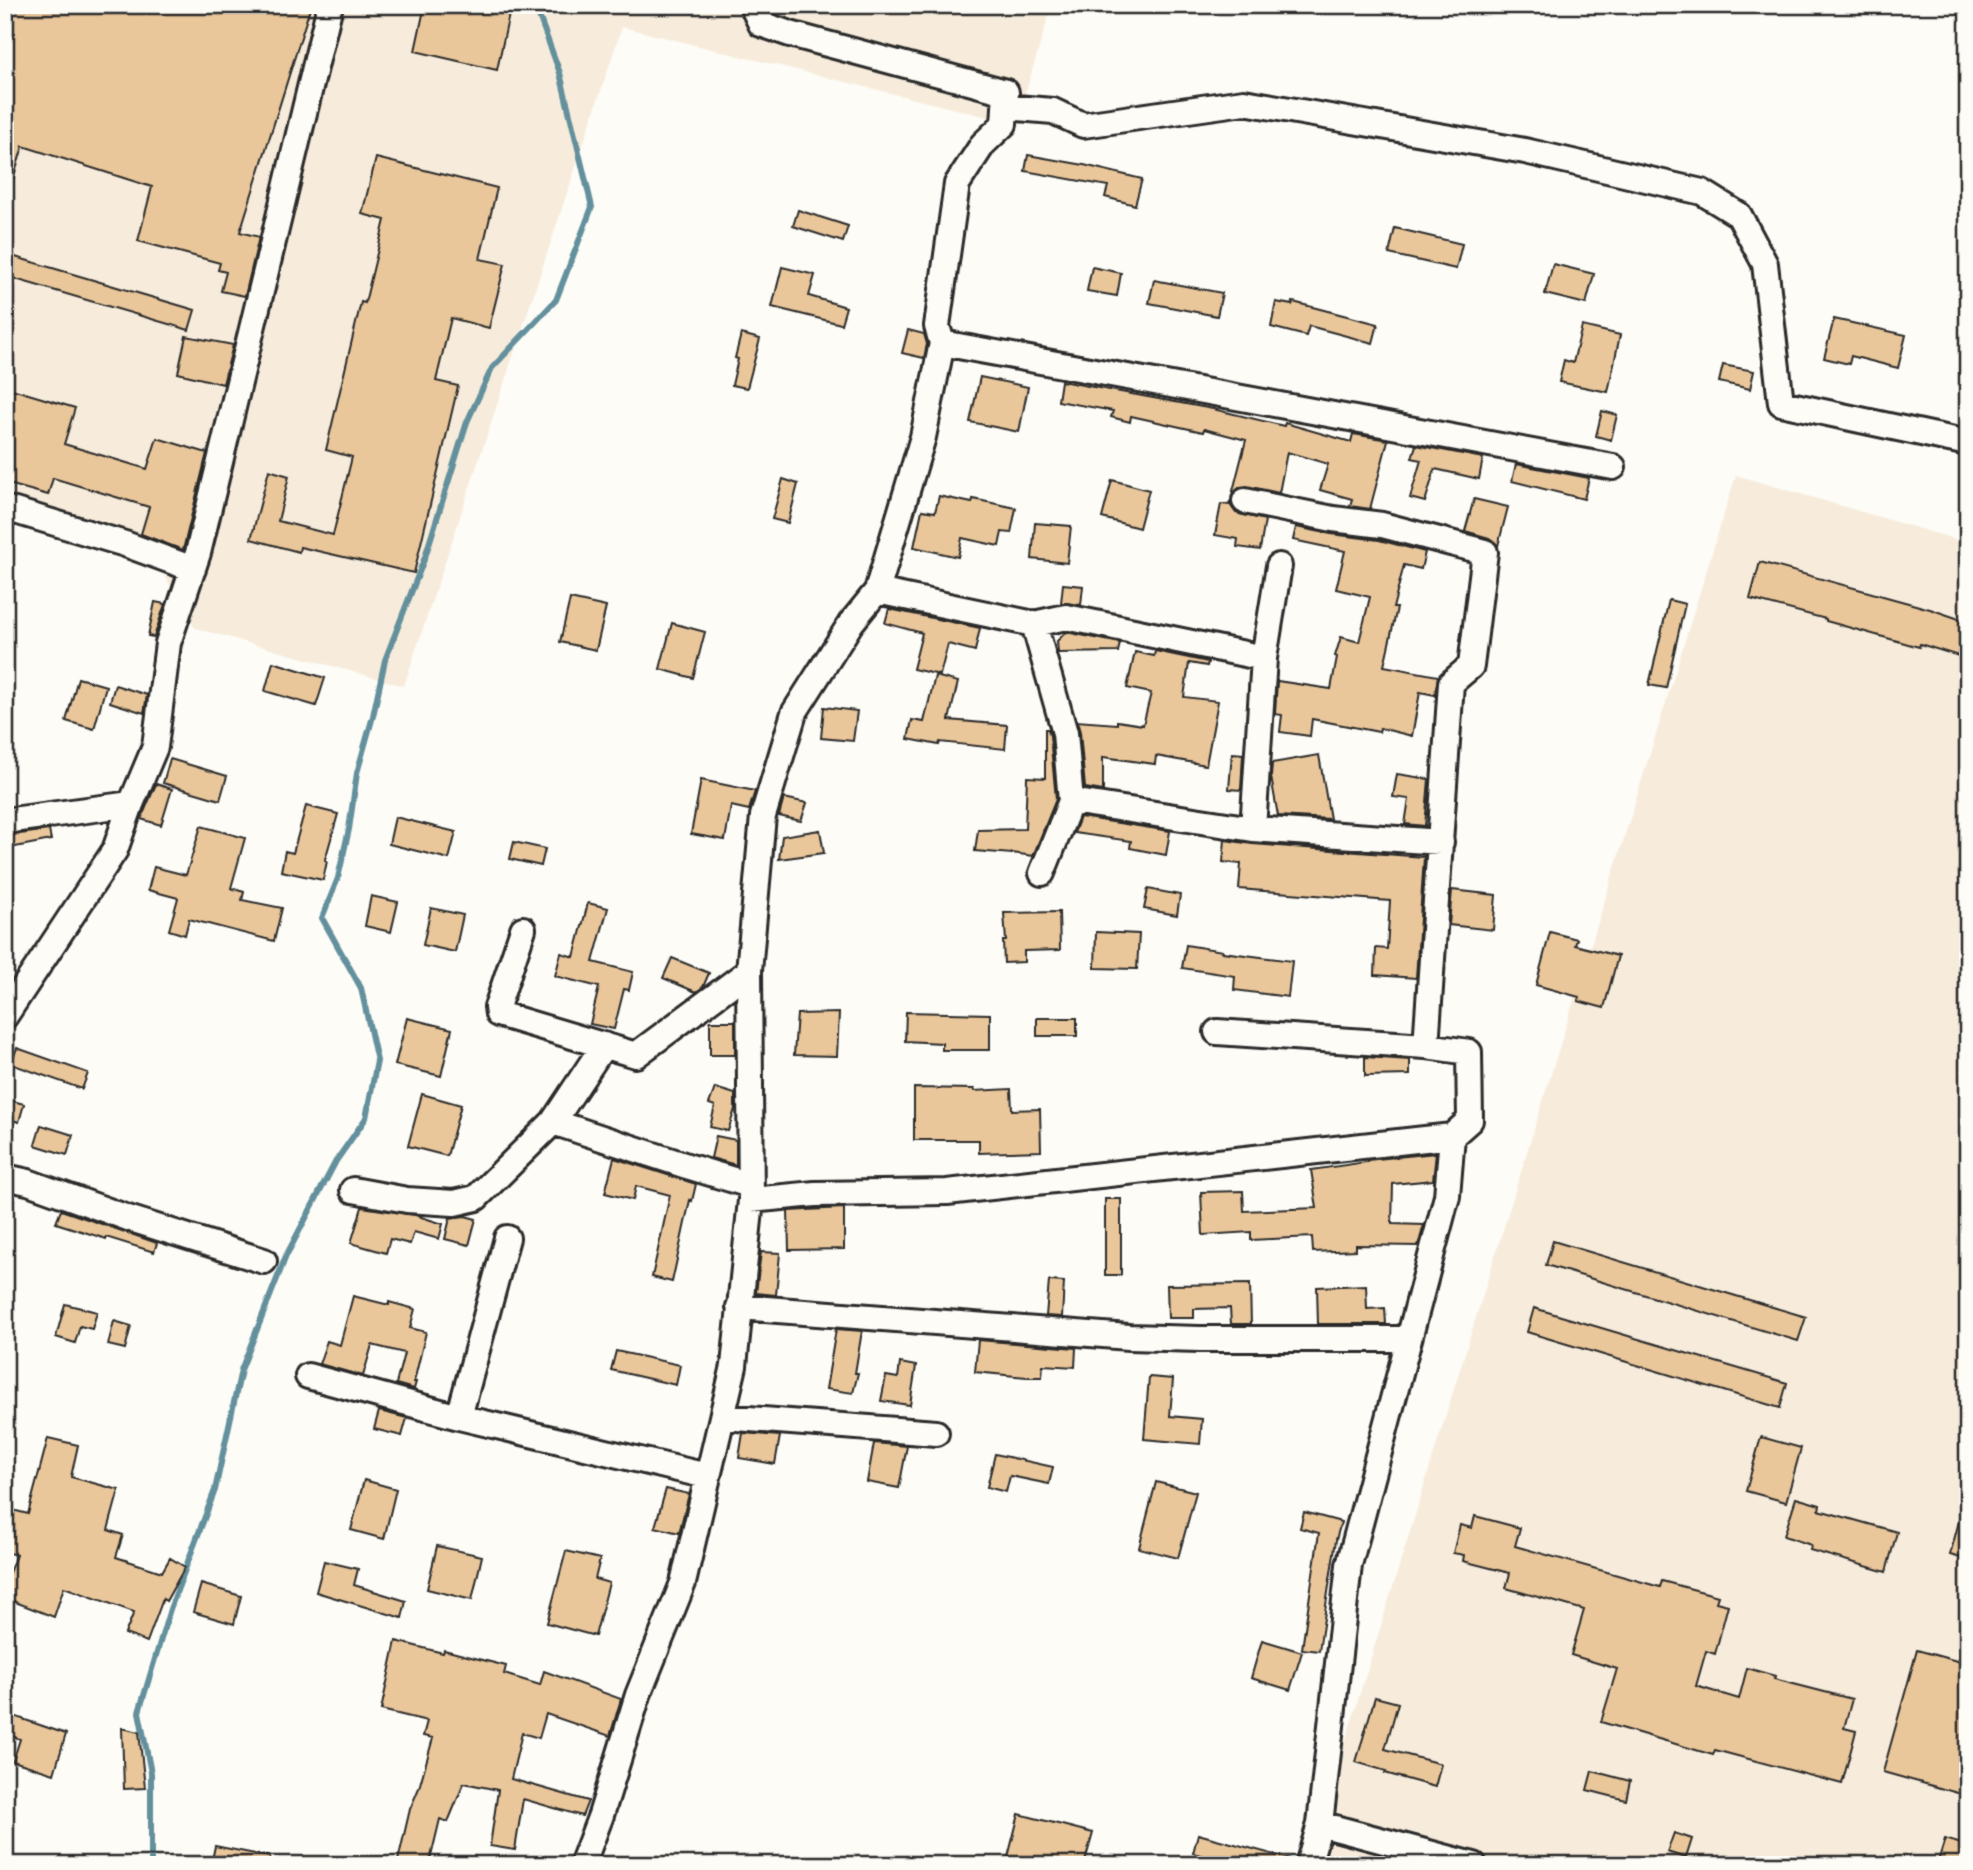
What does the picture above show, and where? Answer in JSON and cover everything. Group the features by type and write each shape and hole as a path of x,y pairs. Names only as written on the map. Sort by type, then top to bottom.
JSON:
{"street":[{"path":"5,1016 115,850 155,747 168,643 198,553 330,5"},
{"path":"582,1865 601,1815 638,1695 683,1583 734,1366 750,1193 749,971 763,816 794,713 851,623 877,591 923,437 942,343 937,326 957,184 983,144 1004,124 1006,92 790,34 761,24 752,5"},
{"path":"1005,107 1053,111 1083,124 1244,102 1525,151 1702,192 1739,215 1765,264 1781,403 1968,443"},
{"path":"942,343 1613,467"},
{"path":"1245,500 1333,519 1382,525 1485,552 1471,666 1451,683 1426,1046"},
{"path":"5,508 125,544 193,569"},
{"path":"1253,829 1264,658 1279,566"},
{"path":"877,591 1034,624 1066,617 1264,658"},
{"path":"1034,624 1065,733 1071,801 1042,873"},
{"path":"1071,801 1253,829 1441,842"},
{"path":"5,821 131,804"},
{"path":"523,929 497,1007 498,1014 636,1055 749,971"},
{"path":"553,1122 687,1166 750,1193 815,1194 947,1192 1452,1136 1470,1120 1469,1052 1426,1046 1217,1032"},
{"path":"353,1190 407,1200 454,1203 476,1198 553,1122 604,1045"},
{"path":"1308,1865 1320,1824 1349,1565 1447,1196 1452,1136"},
{"path":"5,1177 29,1182 128,1218 264,1261"},
{"path":"459,1417 507,1238"},
{"path":"739,1307 1129,1337 1409,1339"},
{"path":"308,1376 459,1417 707,1476"},
{"path":"723,1418 936,1433"},
{"path":"1320,1824 1474,1865"}],"shaded area":[{"path":"5,5 1052,5 1016,124 622,27 404,686 195,628 152,554 5,510"},
{"path":"1736,475 1968,543 1968,1865 1307,1865"}],"building":[{"path":"5,5 311,5 240,232 259,237 245,296 221,291 226,272 218,270 220,263 138,241 152,187 23,146 9,193 5,192"},
{"path":"425,5 511,5 497,70 415,51"},
{"path":"1028,155 1142,179 1135,205 1105,197 1108,186 1025,171"},
{"path":"376,158 497,188 480,259 505,264 489,328 451,318 436,381 458,386 414,573 300,547 299,552 251,539 269,470 289,476 278,521 333,535 352,457 326,450 361,302 365,303 385,220 362,214"},
{"path":"798,210 848,226 843,242 793,226"},
{"path":"1395,228 1462,244 1456,269 1389,254"},
{"path":"5,254 195,310 189,330 5,276"},
{"path":"1553,264 1594,274 1586,304 1545,294"},
{"path":"782,267 815,275 809,296 846,307 841,324 772,307"},
{"path":"1092,267 1121,273 1117,296 1087,291"},
{"path":"1154,280 1222,293 1217,316 1149,303"},
{"path":"1276,302 1292,305 1293,302 1378,324 1373,343 1309,326 1306,336 1271,327"},
{"path":"1834,319 1906,335 1898,368 1851,356 1849,364 1824,358"},
{"path":"1582,326 1620,335 1608,392 1559,382 1564,360 1573,363"},
{"path":"908,330 924,334 927,344 924,358 902,353"},
{"path":"741,334 760,339 747,388 732,385"},
{"path":"186,336 233,345 223,384 178,373"},
{"path":"1723,365 1754,371 1750,389 1719,382"},
{"path":"980,377 1028,387 1019,432 970,422"},
{"path":"1061,381 1213,409 1284,426 1285,423 1351,442 1353,434 1388,440 1370,509 1350,506 1352,499 1320,490 1328,464 1287,452 1279,493 1247,486 1240,487 1232,495 1246,440 1204,429 1203,432 1131,416 1130,422 1111,417 1113,411 1058,401"},
{"path":"5,387 75,408 64,444 147,469 157,438 207,453 183,550 141,534 149,507 53,478 48,495 5,483"},
{"path":"1602,411 1617,415 1611,440 1596,436"},
{"path":"1416,445 1483,458 1479,479 1435,469 1425,502 1410,498 1421,460 1412,458"},
{"path":"1516,464 1589,478 1584,499 1512,481"},
{"path":"783,479 798,484 788,523 772,519"},
{"path":"1112,480 1149,490 1139,528 1102,518"},
{"path":"939,496 972,503 973,499 1016,508 1011,533 1002,532 999,546 962,538 958,557 914,547 922,510 935,512"},
{"path":"1474,499 1508,507 1498,546 1489,538 1465,531"},
{"path":"1230,501 1236,513 1265,520 1260,550 1237,547 1238,539 1215,535 1221,504 1229,505"},
{"path":"1035,523 1071,526 1067,563 1032,559"},
{"path":"1296,527 1379,540 1425,552 1421,569 1404,565 1393,608 1397,608 1384,666 1438,676 1435,695 1420,692 1412,736 1380,728 1379,732 1312,719 1310,736 1280,732 1282,715 1275,714 1277,681 1331,689 1337,657 1335,656 1341,637 1359,642 1370,597 1336,589 1345,551 1293,540"},
{"path":"1760,562 1968,622 1968,659 1750,599"},
{"path":"1063,584 1083,586 1081,605 1061,603"},
{"path":"570,599 606,607 596,650 560,642"},
{"path":"1669,600 1685,604 1666,688 1649,685"},
{"path":"155,602 165,604 154,637 148,636"},
{"path":"889,609 980,628 975,651 948,644 940,675 913,669 922,633 885,623"},
{"path":"672,623 705,632 693,678 660,669"},
{"path":"1066,632 1120,643 1118,652 1058,653 1057,641"},
{"path":"1155,651 1208,662 1207,666 1189,663 1184,697 1218,701 1206,765 1156,756 1155,764 1103,757 1103,791 1085,788 1077,721 1117,724 1117,721 1143,725 1151,693 1127,688 1135,652 1154,656"},
{"path":"273,662 325,678 316,706 265,691"},
{"path":"935,676 958,682 949,720 1007,725 1005,749 940,742 939,745 908,739 912,720 924,722"},
{"path":"78,678 106,686 94,729 66,721"},
{"path":"115,685 147,695 144,713 110,702"},
{"path":"824,707 857,711 853,741 821,738"},
{"path":"1045,729 1048,729 1050,736 1056,799 1033,856 975,851 978,830 1025,829 1027,777 1045,778"},
{"path":"1232,753 1243,754 1241,790 1229,789"},
{"path":"1319,755 1330,819 1278,816 1271,777 1272,763"},
{"path":"170,759 227,776 220,800 163,783"},
{"path":"1397,774 1429,779 1425,826 1405,824 1409,799 1393,797"},
{"path":"701,780 755,791 749,810 731,806 725,840 691,834"},
{"path":"156,784 172,789 161,825 141,819"},
{"path":"784,798 807,803 801,821 779,816"},
{"path":"306,806 338,814 325,860 323,880 281,871 285,851 293,853"},
{"path":"395,817 456,832 449,859 389,844"},
{"path":"1080,817 1170,831 1166,855 1130,848 1131,841 1074,833"},
{"path":"201,826 245,838 231,888 244,892 242,900 282,908 274,941 189,919 185,935 169,930 178,898 148,890 154,867 186,875"},
{"path":"49,830 51,840 5,849 5,836"},
{"path":"820,830 824,853 779,859 782,836"},
{"path":"1225,840 1424,857 1416,978 1375,975 1376,948 1387,949 1390,901 1239,889 1241,864 1223,862"},
{"path":"514,842 545,849 541,866 510,859"},
{"path":"1148,889 1180,895 1177,915 1144,909"},
{"path":"1452,890 1496,895 1493,930 1449,925"},
{"path":"371,896 398,902 391,932 365,926"},
{"path":"588,903 608,908 593,962 633,972 629,990 624,989 614,1029 590,1024 599,987 555,976 561,953 574,957"},
{"path":"431,908 463,915 455,952 423,945"},
{"path":"1059,912 1060,950 1024,951 1024,962 1004,963 1004,913"},
{"path":"1096,932 1139,934 1137,969 1095,968"},
{"path":"1550,932 1577,939 1575,945 1618,956 1604,1008 1578,1001 1579,997 1536,985"},
{"path":"1186,945 1292,961 1288,997 1234,990 1235,976 1182,968"},
{"path":"672,958 709,973 703,987 696,992 663,978"},
{"path":"906,1012 990,1014 990,1050 942,1050 942,1043 905,1041"},
{"path":"839,1013 837,1056 794,1055 797,1014"},
{"path":"407,1018 452,1029 441,1076 395,1065"},
{"path":"1037,1018 1077,1018 1077,1036 1037,1036"},
{"path":"710,1021 735,1021 735,1055 710,1055"},
{"path":"17,1048 88,1073 82,1089 11,1064"},
{"path":"1365,1057 1410,1060 1410,1075 1365,1076"},
{"path":"715,1088 735,1094 735,1109 728,1131 710,1127 715,1106 709,1104"},
{"path":"914,1088 974,1091 1011,1089 1012,1110 1040,1109 1041,1151 979,1153 979,1140 914,1140"},
{"path":"422,1094 461,1105 447,1156 408,1146"},
{"path":"5,1099 24,1104 19,1122 5,1118"},
{"path":"41,1125 73,1135 67,1155 35,1145"},
{"path":"716,1136 736,1140 736,1165 711,1158"},
{"path":"1436,1153 1433,1180 1393,1184 1392,1224 1424,1225 1418,1246 1356,1245 1356,1250 1313,1252 1312,1237 1251,1240 1251,1232 1203,1235 1201,1192 1243,1191 1244,1211 1317,1208 1311,1170 1367,1160"},
{"path":"614,1158 696,1184 672,1282 652,1277 670,1195 636,1186 633,1200 605,1193"},
{"path":"1105,1199 1121,1199 1121,1275 1105,1275"},
{"path":"362,1207 415,1215 443,1224 439,1239 414,1232 410,1244 390,1239 386,1253 351,1243"},
{"path":"844,1208 844,1249 789,1250 788,1211"},
{"path":"61,1210 157,1243 154,1252 56,1223"},
{"path":"465,1216 476,1219 469,1245 445,1239 450,1218"},
{"path":"1553,1241 1806,1317 1798,1341 1546,1265"},
{"path":"761,1252 780,1253 776,1295 756,1293"},
{"path":"1049,1281 1064,1282 1062,1317 1046,1316"},
{"path":"1250,1284 1251,1324 1231,1324 1230,1308 1194,1309 1194,1318 1168,1318 1167,1285"},
{"path":"1366,1285 1367,1309 1385,1308 1386,1324 1318,1324 1317,1287"},
{"path":"353,1296 415,1309 410,1328 426,1332 414,1389 396,1384 404,1353 372,1345 363,1376 319,1364 327,1341 340,1345"},
{"path":"65,1304 97,1312 92,1329 80,1326 75,1343 56,1337"},
{"path":"1534,1308 1787,1383 1780,1408 1527,1332"},
{"path":"114,1321 131,1326 125,1349 108,1345"},
{"path":"836,1329 862,1331 853,1393 826,1389"},
{"path":"978,1340 1076,1348 1075,1367 1043,1365 1042,1377 975,1372"},
{"path":"616,1351 680,1365 676,1385 611,1370"},
{"path":"900,1363 916,1366 910,1405 881,1401 886,1376 898,1378"},
{"path":"1149,1377 1173,1379 1170,1416 1202,1419 1200,1444 1144,1439"},
{"path":"379,1411 407,1418 402,1436 374,1429"},
{"path":"743,1433 780,1436 775,1464 739,1458"},
{"path":"1761,1437 1801,1448 1786,1502 1746,1491"},
{"path":"48,1438 78,1445 71,1477 119,1490 108,1530 123,1535 116,1557 162,1572 170,1558 185,1567 166,1601 163,1599 147,1642 125,1634 134,1612 64,1587 54,1617 5,1598 5,1583 16,1555 5,1552 5,1508 28,1514"},
{"path":"874,1443 907,1446 899,1488 867,1482"},
{"path":"995,1454 1053,1467 1049,1484 1010,1476 1006,1492 987,1487"},
{"path":"364,1480 396,1489 384,1539 351,1530"},
{"path":"1156,1482 1196,1492 1178,1558 1139,1548"},
{"path":"666,1489 689,1494 679,1533 655,1527"},
{"path":"1796,1498 1820,1505 1819,1510 1897,1532 1886,1572 1810,1550 1811,1545 1784,1536"},
{"path":"1962,1510 1968,1511 1968,1560 1950,1555"},
{"path":"1304,1512 1341,1522 1319,1651 1302,1649 1319,1533 1300,1528"},
{"path":"1475,1516 1520,1528 1515,1546 1660,1587 1662,1581 1718,1596 1716,1602 1728,1605 1715,1654 1706,1651 1696,1686 1739,1699 1747,1668 1775,1676 1774,1679 1852,1699 1844,1728 1856,1731 1842,1784 1715,1750 1713,1755 1601,1722 1617,1669 1571,1655 1584,1610 1506,1588 1510,1573 1463,1561 1464,1555 1453,1553 1460,1525 1472,1528"},
{"path":"437,1546 482,1556 472,1600 427,1589"},
{"path":"566,1551 600,1559 595,1579 609,1583 595,1636 547,1623"},
{"path":"324,1561 358,1569 354,1585 406,1601 402,1618 316,1592"},
{"path":"201,1584 241,1596 234,1624 193,1612"},
{"path":"1262,1640 1302,1652 1290,1690 1251,1678"},
{"path":"396,1641 506,1666 504,1674 540,1685 544,1671 621,1699 610,1736 546,1714 539,1738 522,1733 511,1779 588,1801 582,1816 523,1799 515,1850 490,1846 498,1790 464,1783 448,1822 440,1819 429,1865 397,1865 410,1809 433,1738 423,1736 427,1721 381,1710"},
{"path":"1917,1650 1968,1664 1968,1796 1883,1772"},
{"path":"1375,1697 1398,1703 1385,1749 1441,1764 1435,1787 1356,1762"},
{"path":"5,1713 66,1734 54,1774 13,1761 20,1739 5,1733"},
{"path":"122,1728 139,1732 145,1788 124,1789"},
{"path":"1592,1771 1630,1781 1626,1800 1587,1790"},
{"path":"1019,1814 1093,1833 1084,1865 1006,1865"},
{"path":"1674,1833 1692,1839 1686,1858 1667,1852"},
{"path":"1198,1834 1290,1859 1289,1865 1235,1865 1193,1853"},
{"path":"1945,1839 1968,1846 1968,1865 1937,1865"},
{"path":"215,1846 270,1857 269,1865 211,1865"}],"waterway":[{"path":"151,1865 151,1773 139,1712 170,1609 215,1490 241,1370 286,1256 336,1161 366,1118 377,1061 361,988 322,918 338,878 357,773 385,660 425,557 467,422 492,368 556,300 592,207 560,73 535,5"}]}
